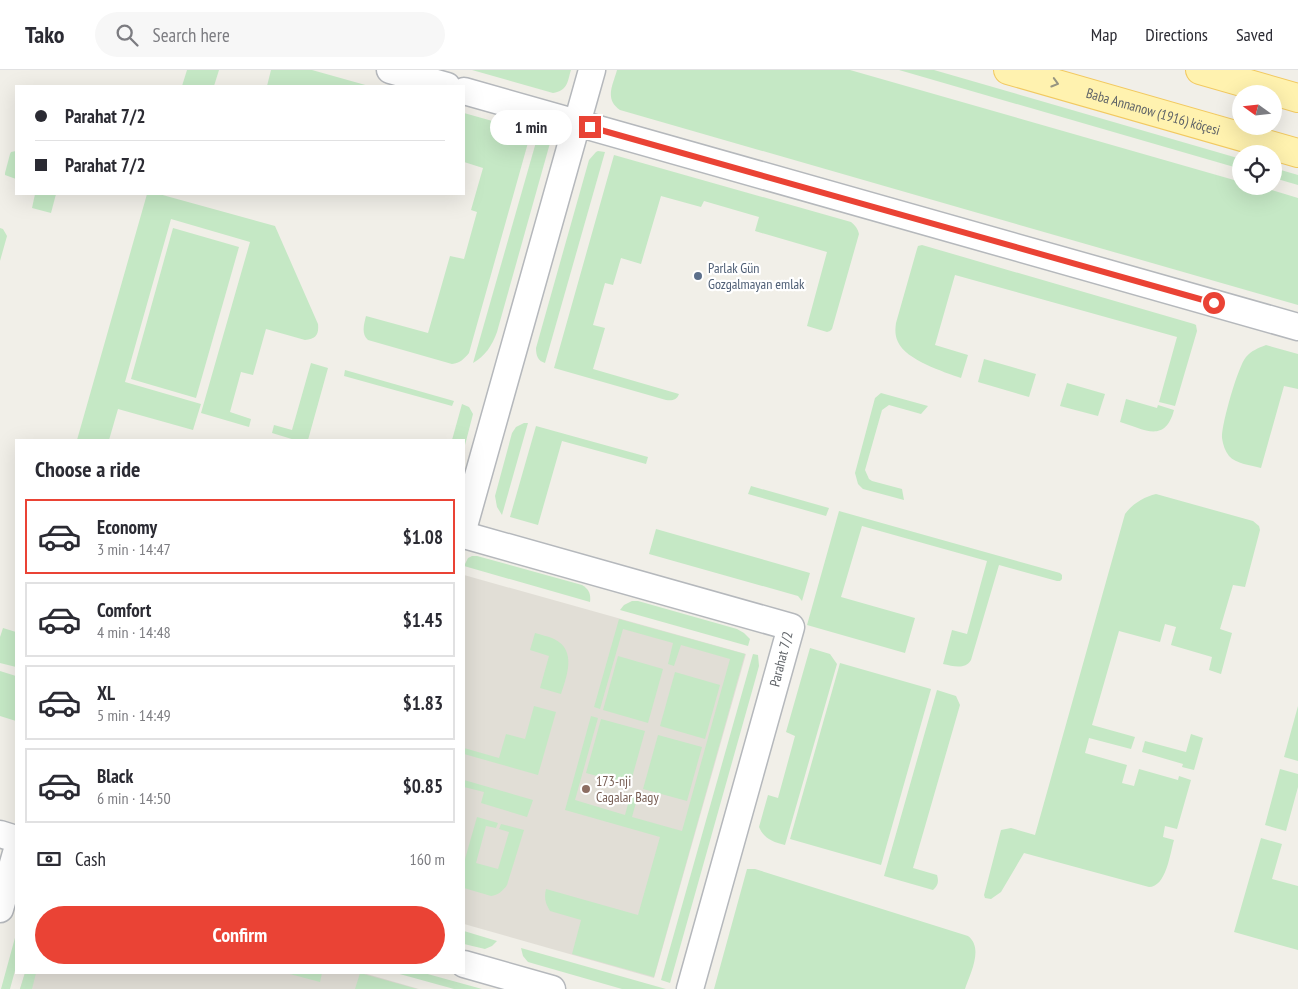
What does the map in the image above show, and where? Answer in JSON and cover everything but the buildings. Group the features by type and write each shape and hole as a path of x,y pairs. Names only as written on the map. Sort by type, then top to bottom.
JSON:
{"main road":[{"name":"Baba Annanow (1916) köçesi","path":"1008,70 1298,153"},
{"path":"1200,70 1298,98"}],"street":[{"path":"390,70 443,85"},
{"path":"465,522 592,70"},
{"path":"465,91 1298,327"},
{"name":"Parahat 7/2","path":"465,534 791,627 690,989"},
{"path":"0,834 15,839"},
{"path":"0,909 15,856"},
{"path":"465,964 552,989"}],"shaded area":[{"name":"173-nji Cagalar Bagy","path":"465,575 746,654 654,978 465,924"},
{"path":"24,974 367,974 419,989 20,989"}],"green space":[{"path":"187,70 219,70 214,85 182,85"},
{"path":"271,70 312,70 365,85 267,85"},
{"path":"472,70 571,70 568,82 564,88 553,93"},
{"path":"617,70 850,70 1232,179 1232,195 1282,195 1282,193 1298,198 1298,305 620,110 612,101 612,86"},
{"path":"899,70 934,70 1232,156 1232,166"},
{"path":"465,113 531,132 469,353 462,360 452,364 368,340 364,335 366,316 428,333 450,256 464,259 477,212 471,210 483,168 465,162"},
{"path":"540,128 549,136 550,143 497,332 488,350 473,363"},
{"path":"15,151 15,179 5,175 11,152"},
{"path":"598,151 605,152 545,363 538,358 536,348 589,160"},
{"path":"614,155 851,222 859,234 832,329 827,332 807,326 827,252 755,231 759,217 704,201 701,207 661,196 641,264 621,258 613,285 605,283 593,325 605,328 593,369 679,394 677,398 666,400 554,368"},
{"path":"1282,170 1298,175 1298,185 1282,180"},
{"path":"35,195 56,195 51,213 32,208"},
{"path":"147,195 163,195 275,226 318,324 318,331 312,339 305,340 266,329 253,375 241,372 230,412 251,419 249,427 201,413 250,242 171,219 125,382 201,404 193,430 118,409 109,439 77,439"},
{"path":"0,228 3,229 7,236 0,261"},
{"path":"173,228 239,247 196,398 131,379"},
{"path":"922,245 1196,325 1197,331 1175,406 1159,402 1177,337 955,275 935,345 968,355 961,378 917,360 902,348 897,340 895,328 917,249 918,246"},
{"path":"1266,345 1298,354 1298,389 1284,386 1261,468 1232,459 1225,450 1222,431 1231,396 1246,357"},
{"path":"984,359 1036,374 1029,397 978,382"},
{"path":"311,363 328,368 308,439 292,439 272,433 274,425 292,430"},
{"path":"345,370 454,401 452,406 344,376"},
{"path":"1067,383 1105,394 1098,416 1060,406"},
{"path":"881,393 928,406 921,414 889,405 882,410 865,470 872,481 902,489 904,500 863,489 858,484 855,473 875,398"},
{"path":"1126,399 1157,408 1158,405 1174,410 1170,421 1165,427 1159,431 1145,430 1120,422"},
{"path":"462,404 469,407 473,414 465,445 465,439 452,439"},
{"path":"528,423 502,515 497,507 495,496 512,433 516,427"},
{"path":"536,426 648,457 646,464 562,441 538,525 510,517"},
{"path":"751,486 829,508 826,516 748,494"},
{"path":"1156,494 1253,521 1259,526 1260,530 1245,587 1233,585 1220,629 1232,633 1221,674 1209,670 1212,657 1171,645 1176,627 1165,624 1160,642 1119,631 1092,725 1135,737 1131,749 1089,738 1085,753 1127,765 1122,783 1134,786 1139,769 1178,780 1179,776 1191,780 1177,829 1165,826 1163,837 1174,840 1166,869 1160,882 1155,886 1149,887 1024,853 1001,892 991,899 985,898 984,895 1001,830 1011,828 1035,835 1125,514 1139,501"},
{"path":"839,511 1060,573 1062,579 1057,581 999,565 971,660 962,666 943,664 952,630 967,634 987,561 862,526 841,597 915,618 905,653 807,625"},
{"path":"656,529 810,573 802,601 798,596 649,554"},
{"path":"477,556 582,585 589,592 590,602 465,566 468,558"},
{"path":"632,601 638,601 737,629 750,639 748,646 620,610 624,605"},
{"path":"619,619 745,654 654,977 572,954 581,920 550,911 545,900 546,889 638,915 660,837 565,810 591,716 598,718 575,800 625,815 631,793 638,795 632,817 682,831 730,659 681,645 674,666 668,664 673,643 623,629 600,709 594,707"},
{"path":"3,628 15,632 15,667 0,663 0,637"},
{"path":"535,633 554,639 566,650 568,664 561,694 540,688 549,656 530,650"},
{"path":"810,648 830,654 837,664 785,845 769,839 759,827 768,795 778,798 795,736 786,732"},
{"path":"753,654 758,655 759,666 670,983 661,980"},
{"path":"618,656 663,669 648,723 603,710"},
{"path":"840,663 931,689 881,865 790,839"},
{"path":"0,671 15,676 15,721 0,716"},
{"path":"675,672 720,685 705,739 660,726"},
{"path":"937,690 956,696 960,705 913,868 937,875 938,883 933,890 884,876"},
{"path":"534,706 556,712 538,775 465,754 465,748 499,758 506,734 525,739"},
{"path":"1298,706 1298,761 1284,757"},
{"path":"601,719 645,731 630,785 586,773"},
{"path":"1191,734 1203,738 1194,770 1182,767 1183,764 1142,752 1145,741 1186,752"},
{"path":"658,735 702,747 687,801 643,789"},
{"path":"1280,769 1298,774 1298,787 1286,831 1265,825"},
{"path":"465,780 533,800 527,817 481,803 484,792 465,787"},
{"path":"477,817 498,823 496,828 486,826 476,863 498,869 509,832 499,829 501,824 524,830 507,885 496,895 491,896 465,888 465,859"},
{"path":"1261,838 1282,844 1272,879 1298,886 1298,950 1234,932"},
{"path":"747,869 755,869 968,936 973,941 975,954 965,989 714,989"},
{"path":"465,931 497,941 485,949 465,944"},
{"path":"15,938 15,971 10,989 1,989"},
{"path":"521,948 666,989 622,989 528,962 523,956"},
{"path":"25,974 36,974 32,989 20,989"},
{"path":"290,974 322,974 320,982"},
{"path":"360,974 364,974 417,989 355,989"},
{"path":"400,974 428,974 482,989 454,989"}],"place":[{"name":"Parlak Gün Gozgalmayan emlak","path":"698,276"},
{"name":"173-nji Cagalar Bagy","path":"586,789"}],"route":[{"path":"590,127 1214,303"}]}
